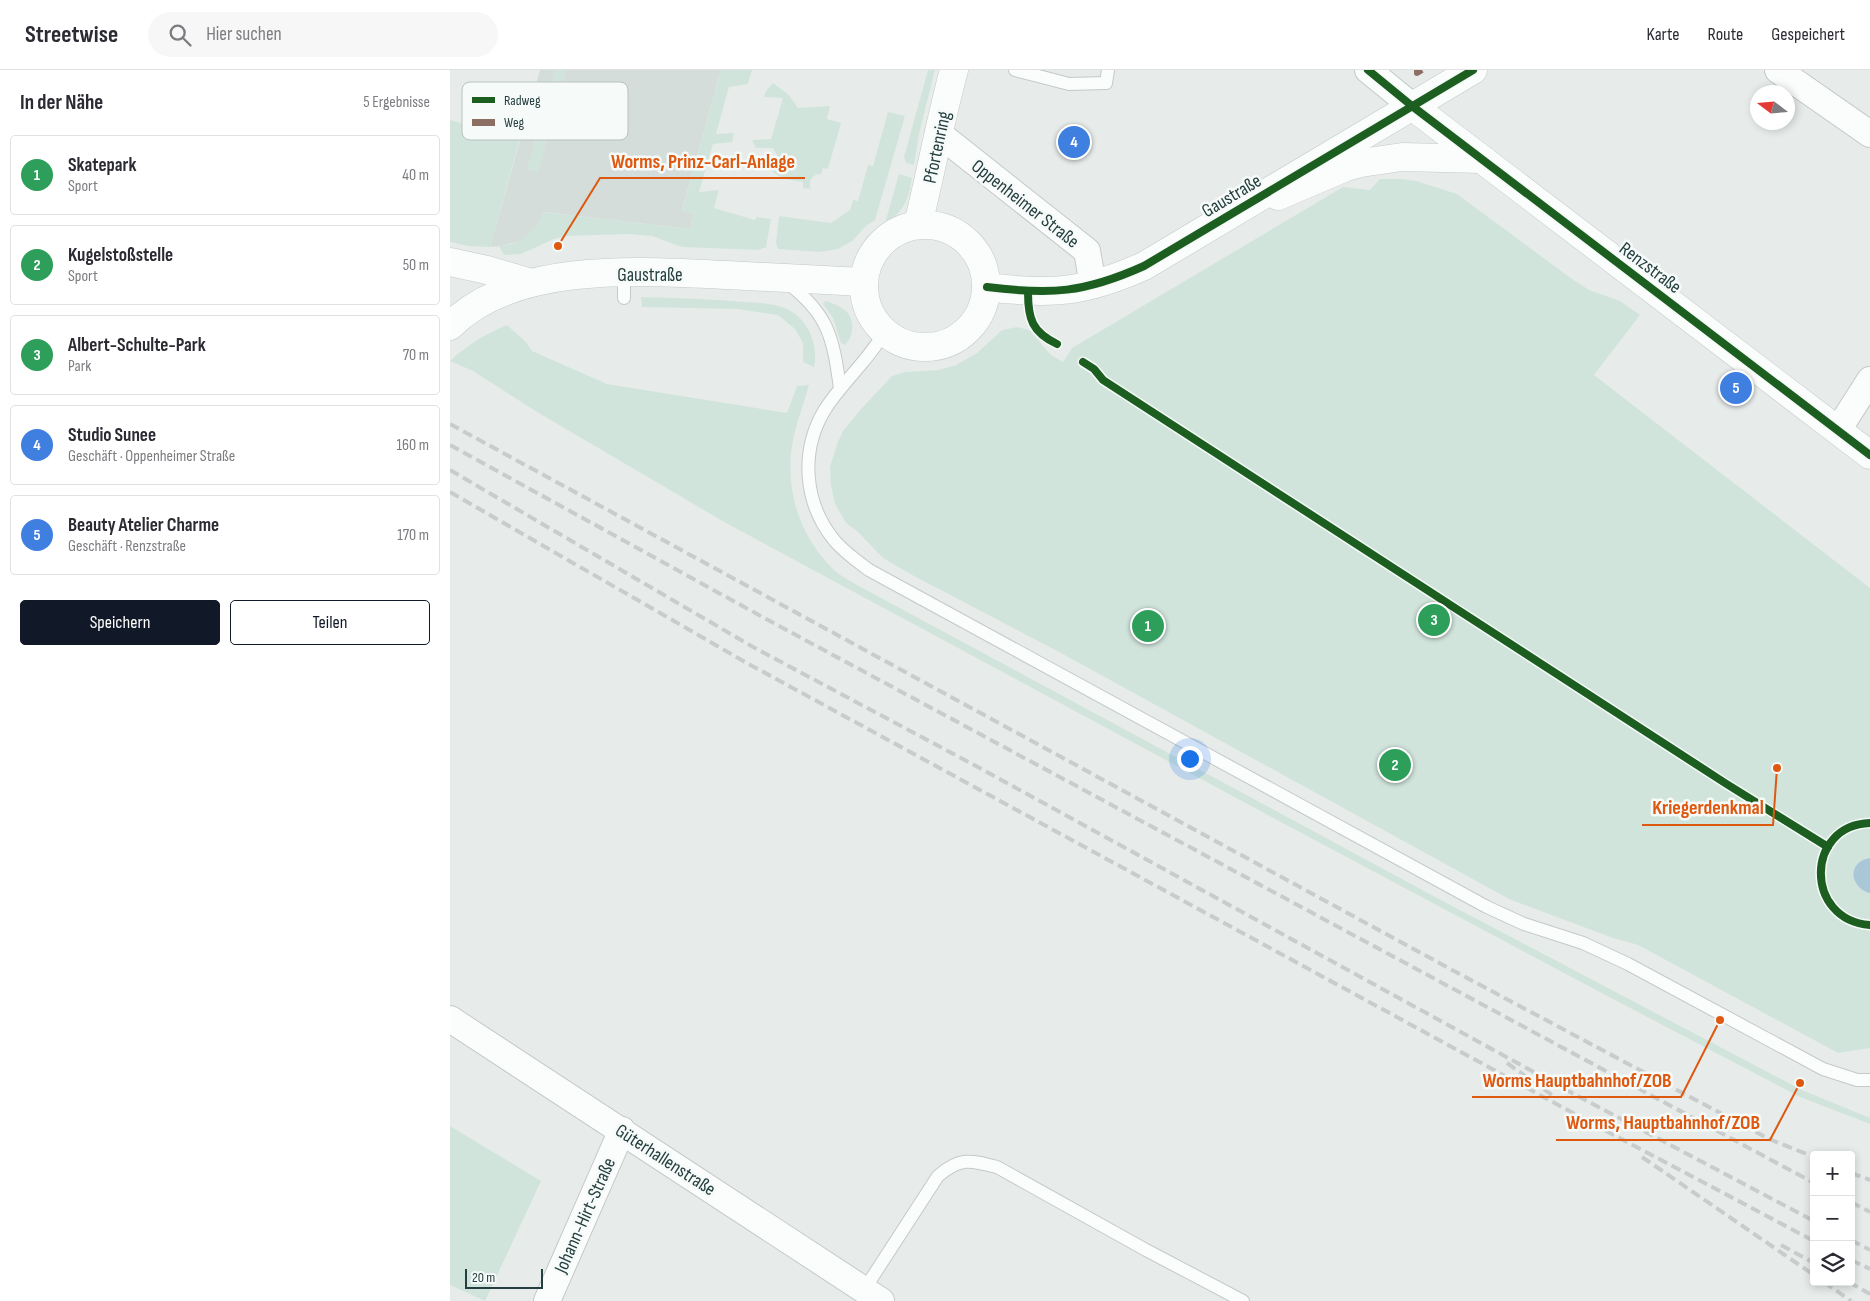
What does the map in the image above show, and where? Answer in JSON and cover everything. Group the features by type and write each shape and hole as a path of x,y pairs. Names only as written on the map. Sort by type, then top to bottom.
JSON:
{"main road":[{"name":"Pfortenring","path":"918,224 954,70"},
{"name":"Gaustraße","path":"987,287 1028,292 1055,292 1093,285 1119,277 1144,266 1473,70"},
{"name":"Renzstraße","path":"1412,106 1870,455"},
{"path":"1225,217 1346,167 1361,163 1402,157 1482,159"},
{"path":"918,224 936,225 952,230 967,240 978,253 985,270 987,287 983,307 974,324 959,338 941,346 921,348 902,343 885,333 872,318 865,301 863,282 867,265 875,250 886,237 901,229 918,224"},
{"path":"450,262 487,270 531,283"},
{"name":"Gaustraße","path":"454,313 531,283 566,276 624,285 675,272 863,282"}],"street":[{"path":"1368,70 1412,106"},
{"path":"1778,70 1870,134"},
{"name":"Oppenheimer Straße","path":"938,133 1086,251 1093,285"},
{"path":"1838,430 1870,380"},
{"name":"Güterhallenstraße","path":"450,1019 622,1130 861,1294"},
{"name":"Johann-Hirt-Straße","path":"547,1301 622,1130"}],"lane":[{"path":"1015,70 1069,84 1089,85 1106,83 1108,70"},
{"path":"780,278 800,293 815,308 828,328 835,350 840,388"},
{"path":"885,333 823,412 813,437 809,462 808,481 813,504 834,540 868,570 1487,907 1524,924 1583,943 1628,964 1823,1069 1857,1080 1870,1080"},
{"path":"861,1294 938,1176 952,1164 973,1161 996,1167 1243,1301"}],"shaded area":[{"path":"540,70 721,70 682,210 694,214 690,229 544,212 535,229 522,240 502,246 490,247 520,140 628,140 628,82 537,82"},
{"path":"555,70 566,70 563,82 552,82"},
{"path":"721,70 752,70 748,84 729,87 716,134 734,133 732,142 713,144 699,192 719,190 714,208 755,220 756,217 771,219 766,247 759,250 682,247 652,236 628,234 566,236 554,239 521,254 504,255 499,246 514,243 527,236 537,225 543,212 690,229 694,214 682,211"},
{"path":"928,70 935,70 919,134 914,165 906,163 904,157"},
{"path":"773,83 789,95 798,108 830,106 827,119 841,123 828,169 823,168 821,174 815,175 810,183 811,189 803,188 803,182 787,179 774,173 766,165 782,164 773,148 756,148 752,140 771,139 783,98 764,97 766,91"},
{"path":"888,112 905,116 875,220 866,226 852,241 838,249 819,252 778,249 776,243 779,216 831,223 850,210 853,200 858,201 868,165 873,166"},
{"path":"450,120 462,123 462,140 520,140 490,247 468,246 450,242"},
{"path":"535,140 547,140 538,172 527,169"},
{"path":"899,174 912,178 909,192 901,209 885,223"},
{"path":"1380,179 1416,181 1457,194 1572,279 1589,290 1620,301 1640,315 1594,375 1870,588 1870,1048 1838,1053 1638,945 1613,938 1509,899 1059,652 883,558 857,531 846,523 835,504 831,486 830,467 837,444 843,431 892,376 905,372 939,370 956,365 977,353 1002,330 1017,327 1029,330 1051,355 1063,362 1072,348 1343,187 1370,190"},
{"path":"641,297 761,303 787,309 801,319 810,334 815,350 814,367 803,362 803,343 795,329 778,315 737,309 642,307"},
{"path":"825,301 841,307 849,314 852,333 845,345 841,343 833,318 823,304"},
{"path":"507,325 525,341 532,351 607,384 787,413 797,386 809,385 793,440 791,476 793,494 803,527 822,557 839,574 1454,907 1802,1090 1870,1118 1870,1124 1800,1097 1292,828 726,523 537,412 473,371 450,361 477,340"},
{"path":"450,1126 541,1181 485,1301 450,1285"}],"water":[{"path":"1870,858 1869,893 1857,885 1853,874 1857,864"}],"railway":[{"path":"450,424 1454,971 1769,1139 1810,1155"},
{"path":"450,445 768,620 1810,1181"},
{"path":"450,470 753,647 976,766 1572,1093 1810,1219"},
{"path":"450,492 745,662 1595,1125 1810,1239"},
{"path":"1507,1063 1552,1095"},
{"path":"1642,1157 1810,1272"},
{"path":"1855,1174 1870,1180"},
{"path":"1855,1204 1870,1212"},
{"path":"1853,1241 1870,1250"},
{"path":"1781,1245 1810,1261"},
{"path":"1855,1262 1870,1269"},
{"path":"1855,1285 1870,1294"},
{"path":"1830,1286 1851,1301"}],"marked path":[{"path":"1417,70 1417,73 1422,70"}],"cycle path":[{"path":"1368,70 1412,106 1870,455"},
{"path":"987,287 1030,291 1067,290 1103,282 1144,266 1473,70"},
{"path":"1028,292 1029,310 1033,324 1042,335 1057,344"},
{"path":"1083,362 1094,369 1103,380 1725,783 1828,847"},
{"path":"1870,823 1849,828 1833,839 1824,855 1821,873 1824,891 1833,907 1848,919 1870,925"}],"place":[{"name":"Studio Sunee","path":"1074,142"},
{"name":"Worms, Prinz-Carl-Anlage","path":"558,246"},
{"name":"Beauty Atelier Charme","path":"1736,388"},
{"name":"Albert-Schulte-Park","path":"1434,620"},
{"name":"Skatepark","path":"1148,626"},
{"name":"Kugelstoßstelle","path":"1395,765"},
{"name":"Kriegerdenkmal","path":"1777,768"},
{"name":"Worms Hauptbahnhof/ZOB","path":"1720,1020"},
{"name":"Worms, Hauptbahnhof/ZOB","path":"1800,1083"}]}
